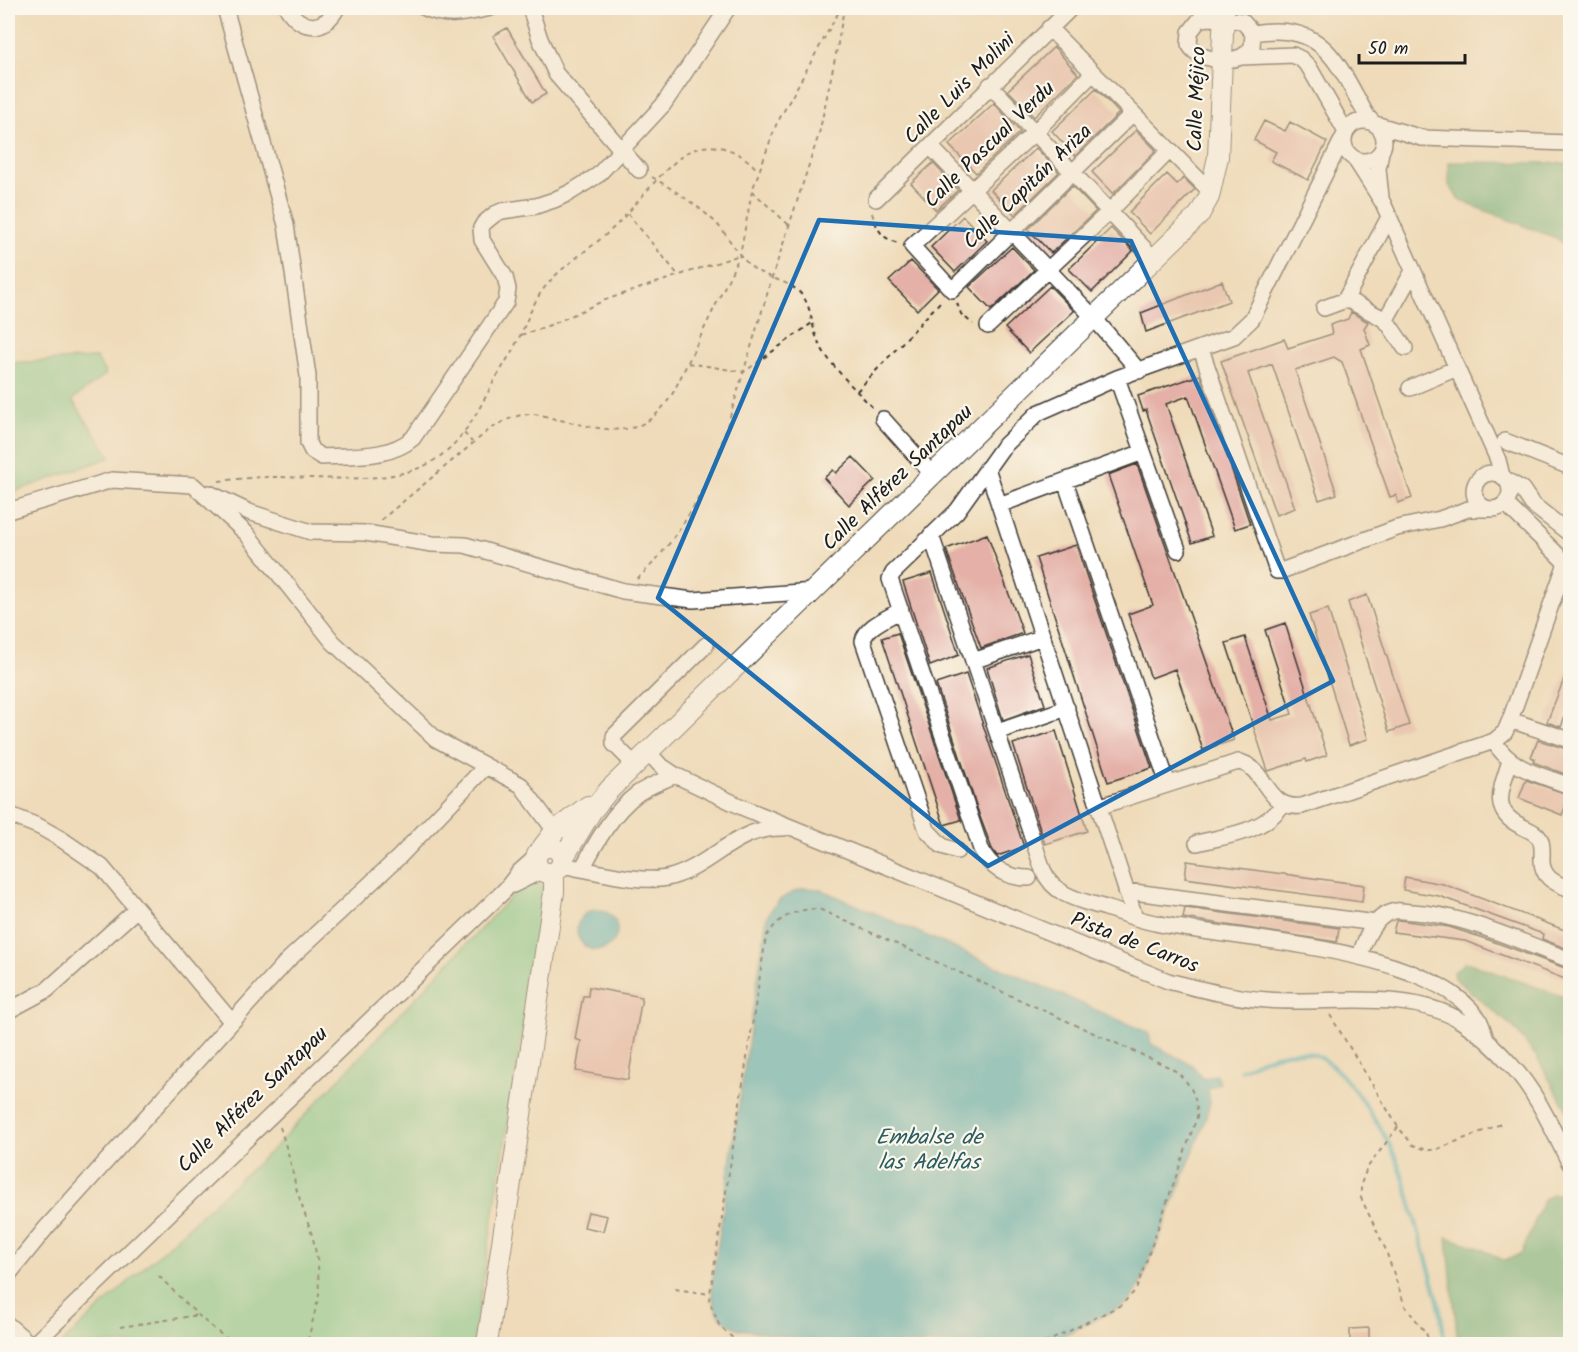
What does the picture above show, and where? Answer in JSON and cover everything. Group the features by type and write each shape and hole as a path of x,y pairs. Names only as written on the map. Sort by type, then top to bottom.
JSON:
{"main road":[{"name":"Calle Méjico","path":"1211,192 1231,58 1223,13"},
{"name":"Calle Alférez Santapau","path":"549,862 555,831 609,790 642,759 1193,222 1205,206 1211,192"},
{"name":"Calle Alférez Santapau","path":"549,862 609,790"},
{"path":"488,1344 554,892 549,862"}],"street":[{"path":"225,8 286,225 308,376 307,439 309,448 322,456 391,452 413,438 506,302 508,289 505,277 482,240 481,228 484,223 502,211 536,206 571,192 598,175 663,105 728,8"},
{"path":"286,8 297,20 314,26 330,19 337,8"},
{"path":"425,8 457,15 491,8"},
{"path":"530,8 540,39 556,74 639,170"},
{"name":"Calle Luis Molini","path":"876,199 1071,8"},
{"path":"1231,58 1252,47 1253,33 1242,21 1223,13 1200,20 1190,32 1189,44 1198,56 1231,58 1293,55 1301,59 1309,67 1346,132 1345,147 1383,202"},
{"path":"1050,28 1211,192"},
{"path":"1253,33 1272,30 1301,34 1320,44 1336,61 1367,116 1383,135 1378,169 1383,202 1498,460 1510,490 1507,502"},
{"name":"Calle Pascual Verdu","path":"912,246 1035,132 1093,73"},
{"path":"990,85 1154,260"},
{"name":"Calle Capitán Ariza","path":"952,290 1133,113"},
{"path":"1029,878 1012,877 997,870 981,849 890,582 891,576 968,498 1002,447 1038,413 1117,378 1234,336 1252,319 1350,127 1361,121 1422,138 1570,143"},
{"path":"1354,158 1361,161 1372,159 1382,150 1422,138"},
{"path":"930,146 1094,318 1139,371"},
{"path":"988,326 1109,212 1170,150"},
{"path":"1322,183 1354,158"},
{"path":"1324,308 1346,300 1389,217"},
{"path":"912,246 952,290"},
{"path":"1385,321 1413,271"},
{"path":"1346,300 1378,315 1405,348"},
{"path":"1201,349 1277,571 1397,528 1440,519 1468,509 1501,507 1507,502 1520,500 1532,504"},
{"path":"1410,388 1457,368"},
{"path":"1117,378 1178,550"},
{"path":"883,419 933,475"},
{"path":"1484,429 1486,460 1474,495 1479,504 1488,509"},
{"path":"1505,441 1570,467"},
{"path":"999,504 1143,452"},
{"path":"987,468 1135,917"},
{"path":"1449,515 1470,494 1479,479 1487,473 1495,473 1522,489 1532,504 1570,534"},
{"path":"8,511 112,480 193,485 249,512 311,532 366,533 432,544 465,545 623,591 693,600 814,591"},
{"path":"1065,481 1168,784"},
{"path":"193,485 246,533 333,642 436,739 521,785 555,831"},
{"path":"1098,807 1233,762 1243,762 1283,804 1302,806 1494,741 1505,732 1535,646 1568,564 1507,502"},
{"path":"931,535 1043,870 1052,886 1065,895 1153,923 1360,956 1415,975 1439,986 1457,998 1480,1020 1486,1040"},
{"path":"901,610 864,634 863,641 927,831 942,846 957,851"},
{"path":"973,661 1043,637"},
{"name":"Pista de Carros","path":"706,645 614,736 614,744 744,808 1168,981 1203,990 1267,1000 1403,1002 1437,1011 1459,1020 1486,1040 1513,1067 1531,1090 1570,1164"},
{"path":"997,732 1067,708"},
{"path":"1510,720 1570,740"},
{"path":"1494,741 1499,750 1516,765 1570,786"},
{"path":"1510,761 1500,797 1502,809 1509,819 1540,839 1542,864 1547,876 1556,884 1570,889"},
{"path":"8,1275 46,1228 287,961 400,856 486,766"},
{"path":"582,869 595,844 623,806 639,793 675,775"},
{"path":"1197,843 1256,828 1271,819 1283,804"},
{"path":"8,814 40,827 102,867 231,1021"},
{"path":"549,862 633,878 660,879 683,872 744,835 766,829 794,829"},
{"name":"Calle Alférez Santapau","path":"32,1344 505,890 519,872 549,862"},
{"path":"1126,891 1376,923"},
{"path":"8,1011 47,990 137,909"},
{"path":"1360,956 1365,938 1376,923 1395,911 1441,915 1570,960"},
{"path":"8,1324 32,1344"}],"path":[{"path":"366,533 473,443 502,422 532,414 624,431 649,419 664,407 740,255 752,191 776,125 843,8"},
{"path":"623,591 649,567 672,540 698,500 718,456 819,134 843,8"},
{"path":"639,170 701,209 716,223 753,268 794,287 802,295 817,340 825,353 883,419"},
{"path":"752,191 789,225"},
{"path":"876,199 872,213 877,229 890,241 912,246"},
{"path":"628,214 679,276"},
{"path":"520,336 553,324 605,300 740,255"},
{"path":"857,391 952,290 961,314 969,322 977,327 988,326"},
{"path":"688,363 744,372 812,323"},
{"path":"464,433 473,443"},
{"path":"739,1344 719,1325 711,1309 710,1294 766,937 776,924 789,914 799,910 819,909 1171,1068 1184,1078 1193,1092 1197,1118 1136,1290 1121,1305 1043,1344"},
{"path":"1319,1000 1398,1127 1413,1144 1427,1150 1435,1150 1501,1124"},
{"path":"275,1110 296,1188 313,1238 318,1264 319,1295 307,1344"},
{"path":"1398,1127 1363,1176 1361,1198 1385,1248 1405,1306 1426,1334 1430,1344"},
{"path":"159,1276 221,1335 235,1344"},
{"path":"675,1289 710,1294"},
{"path":"120,1327 199,1315"}],"highlighted area":[{"path":"819,220 1131,241 1333,681 988,866 658,598"}],"green space":[{"path":"1449,162 1570,163 1570,248 1556,238 1460,201 1449,185"},
{"path":"96,358 106,374 72,400 111,457 8,494 8,363"},
{"path":"538,882 542,886 544,896 473,1344 61,1344 275,1147 520,887"},
{"path":"1466,962 1570,999 1570,1116 1536,1056 1514,1028 1454,978 1453,972"},
{"path":"1553,1194 1570,1195 1570,1344 1458,1344 1447,1237 1477,1247 1505,1261 1522,1253 1543,1201"}],"water":[{"name":"Embalse de las Adelfas","path":"804,888 818,889 831,894 1149,1033 1151,1044 1191,1064 1204,1079 1216,1075 1220,1083 1208,1089 1210,1103 1203,1127 1141,1283 1134,1296 1125,1305 1046,1344 837,1344 739,1329 720,1316 714,1305 712,1283 767,917 782,898"},
{"path":"597,910 611,916 617,930 611,944 597,950 583,944 577,930 583,916"}],"building":[{"path":"507,28 546,94 532,102 493,36"},
{"path":"1054,47 1078,74 1034,117 1008,90"},
{"path":"1096,89 1119,113 1075,156 1052,131"},
{"path":"994,103 1020,132 976,173 949,145"},
{"path":"1264,121 1285,131 1290,122 1327,142 1308,180 1271,161 1276,152 1254,140"},
{"path":"1136,130 1156,150 1113,194 1092,172"},
{"path":"1036,148 1059,172 1015,215 991,190"},
{"path":"933,163 958,190 936,210 911,183"},
{"path":"1167,174 1177,184 1184,178 1195,189 1150,234 1129,212"},
{"path":"1072,186 1096,211 1051,253 1028,229"},
{"path":"963,216 987,241 955,272 931,247"},
{"path":"1111,228 1133,251 1092,292 1069,269"},
{"path":"1012,247 1034,270 991,310 969,287"},
{"path":"911,261 938,289 917,310 889,281"},
{"path":"1222,281 1229,301 1146,332 1141,313"},
{"path":"1050,286 1074,311 1029,353 1005,328"},
{"path":"1351,312 1368,322 1364,328 1370,345 1361,349 1412,498 1398,503 1396,495 1390,497 1342,362 1334,357 1295,370 1337,494 1319,500 1272,364 1248,373 1295,508 1276,515 1221,361 1284,339 1288,348 1332,334 1330,325 1348,319"},
{"path":"1200,375 1250,524 1235,529 1188,396 1166,404 1212,536 1192,543 1146,410 1143,411 1138,396"},
{"path":"853,457 875,480 849,505 824,478 833,470 836,473"},
{"path":"1137,464 1234,740 1203,750 1175,669 1151,678 1128,614 1153,605 1108,475"},
{"path":"987,534 1023,633 981,648 946,549"},
{"path":"1076,545 1152,768 1108,782 1036,558"},
{"path":"932,573 959,655 930,666 903,582"},
{"path":"1367,595 1409,725 1389,732 1348,602"},
{"path":"1328,609 1368,739 1349,745 1309,615"},
{"path":"1285,623 1327,755 1268,771 1226,643 1245,637 1272,720 1292,714 1265,630"},
{"path":"898,633 961,820 944,825 882,638"},
{"path":"1028,654 1045,705 1003,720 987,668"},
{"path":"1570,664 1570,701 1561,727 1547,722"},
{"path":"966,674 1024,847 997,856 992,849 979,814 936,684"},
{"path":"1056,731 1087,831 1045,844 1013,744"},
{"path":"1538,740 1570,750 1570,776 1533,762 1535,759 1531,757"},
{"path":"1526,780 1570,795 1562,815 1519,798"},
{"path":"1187,861 1364,885 1362,902 1185,878"},
{"path":"1405,877 1443,884 1570,932 1570,950 1542,939 1543,934 1439,896 1403,890"},
{"path":"1185,908 1339,928 1337,942 1183,918"},
{"path":"1396,921 1449,927 1489,940 1570,970 1570,981 1465,941 1393,932"},
{"path":"589,987 642,997 628,1080 576,1071 581,1041 575,1039 583,996 588,996"},
{"path":"588,1212 607,1216 603,1231 584,1227"},
{"path":"1369,1328 1369,1344 1350,1344 1350,1329"}],"waterway":[{"path":"1241,1070 1277,1055 1306,1053 1325,1060 1336,1069 1356,1093 1388,1142 1403,1177 1435,1290 1444,1344"}]}
